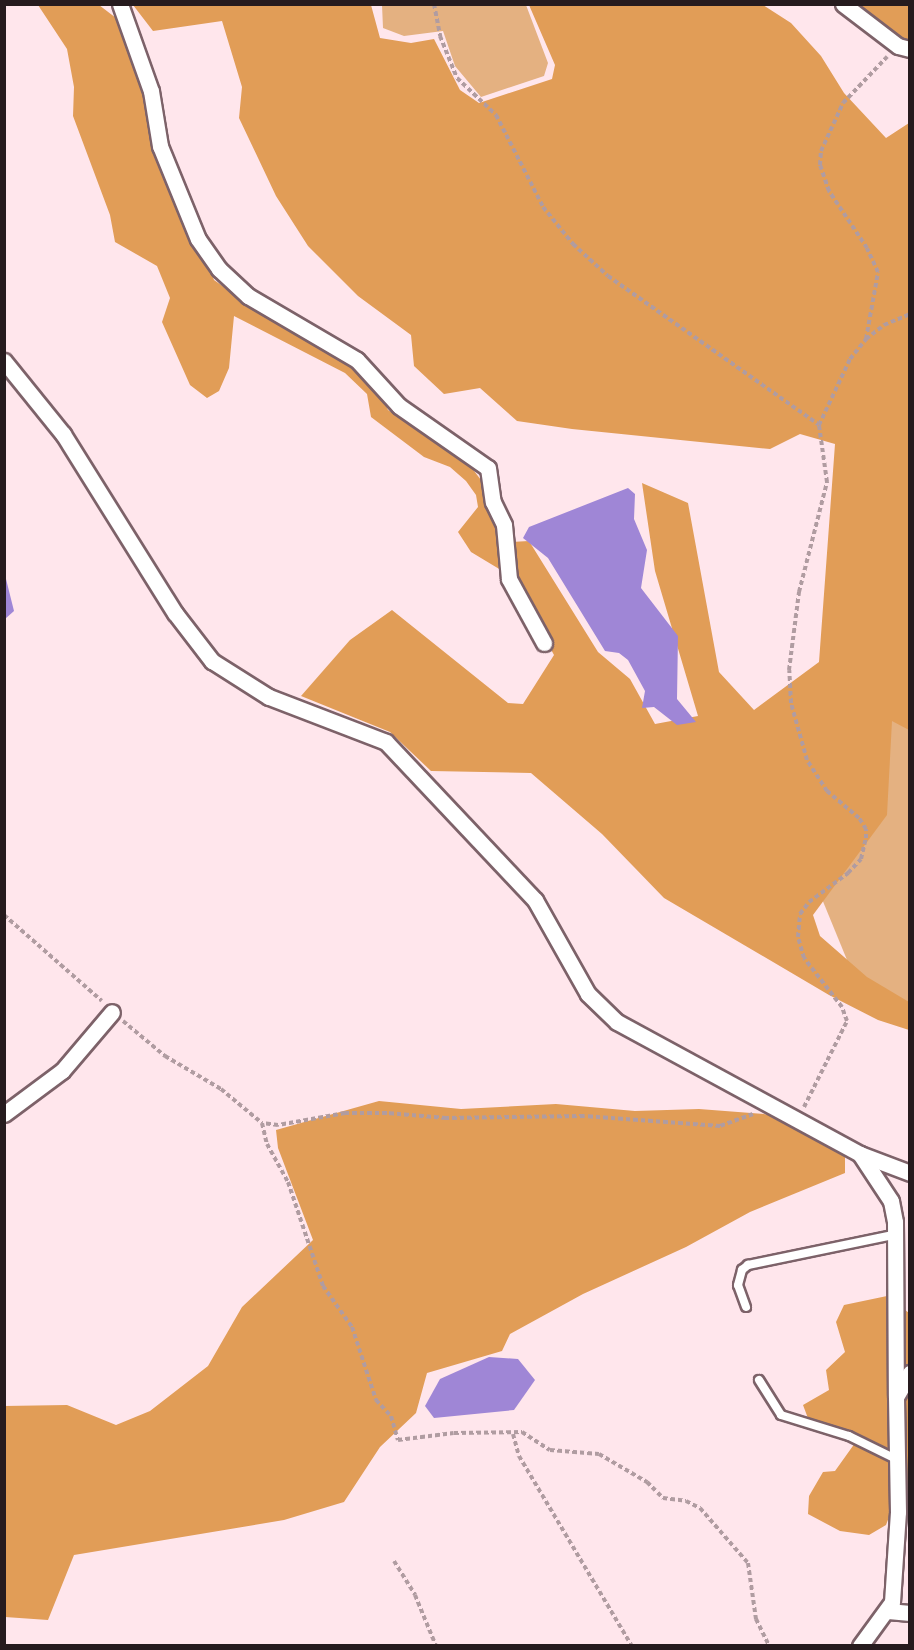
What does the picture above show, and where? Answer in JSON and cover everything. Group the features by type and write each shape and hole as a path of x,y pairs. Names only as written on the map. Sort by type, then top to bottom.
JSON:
{"street":[{"path":"120,4 151,91 160,146 198,239 219,269 248,296 357,360 399,406 488,468 493,502 504,525 509,579 544,643"},
{"path":"843,4 904,47"},
{"path":"4,361 63,434 175,613 212,661 269,697 386,742 535,900 596,1004 617,1022 798,1118 860,1154 909,1173"},
{"path":"4,1114 62,1071 112,1012"},
{"path":"860,1154 891,1201 896,1397 894,1458 904,1515 893,1594 888,1611 860,1646"},
{"path":"896,1397 909,1374"},
{"path":"888,1611 909,1613"}],"lane":[{"path":"746,1307 738,1285 742,1270 748,1265 892,1235"},
{"path":"759,1380 781,1415 849,1436 894,1458"}],"path":[{"path":"434,4 440,36 458,78 496,115 543,207 573,244 608,276 819,426"},
{"path":"866,339 878,272 829,191 820,165 821,151 843,103 854,87 904,47"},
{"path":"798,1118 847,1022 842,1007 804,958 798,937 800,914 808,902 848,873 861,859 866,838 866,829 860,818 827,791 807,760 791,703 789,670 799,592 826,482 819,426 850,359 866,339 884,324 909,314"},
{"path":"4,915 112,1012 165,1056 221,1089 262,1123 278,1125 345,1113 376,1113 447,1118 605,1117 720,1126 753,1114 763,1101"},
{"path":"262,1123 267,1144 288,1182 323,1286 352,1327 376,1400 391,1416 398,1440 454,1433 513,1434 522,1432 550,1450 599,1454 648,1482 663,1498 686,1501 700,1508 748,1563 756,1619 769,1646"},
{"path":"513,1434 519,1456 632,1646"},
{"path":"394,1561 415,1595 436,1646"}],"shaded area":[{"path":"38,5 99,5 116,18 129,43 214,280 277,324 354,365 378,388 388,410 465,459 481,480 494,523 511,542 529,541 598,652 630,679 655,724 698,716 655,571 642,483 688,503 719,672 754,710 819,662 835,444 800,434 770,449 572,429 517,421 480,388 444,394 414,366 411,335 358,296 308,246 276,196 239,118 242,87 222,21 153,31 133,5 371,5 380,38 411,43 434,39 460,90 479,103 552,79 555,65 529,5 763,5 791,23 821,56 844,93 886,138 909,123 909,730 892,721 887,815 813,915 820,936 867,977 909,1002 909,1030 878,1020 829,995 664,898 602,834 531,773 431,771 390,732 301,696 350,640 392,610 508,703 523,704 554,655 511,576 471,552 458,532 478,507 476,495 466,481 450,467 424,457 371,417 367,394 345,373 234,316 229,368 219,391 207,398 190,385 162,322 170,298 157,266 115,242 110,215 73,116 74,87 67,49"},
{"path":"382,5 526,5 548,63 544,76 481,97 455,66 443,31 404,36 383,28"},
{"path":"851,5 909,5 909,42 868,19"},
{"path":"628,488 635,494 634,519 647,550 641,588 678,636 677,699 696,722 677,725 654,707 642,708 645,691 628,660 619,653 605,651 548,558 523,538 529,527"},
{"path":"5,575 14,611 4,619"},
{"path":"909,634 909,1013 854,977 822,899"},
{"path":"379,1101 461,1109 556,1104 635,1111 699,1109 764,1114 793,1122 845,1152 845,1173 750,1212 686,1247 583,1294 510,1334 502,1351 427,1373 416,1413 380,1447 344,1502 284,1520 74,1555 48,1620 5,1617 4,1406 67,1405 116,1425 150,1411 208,1366 242,1307 313,1240 278,1148 276,1130"},
{"path":"887,1296 909,1313 909,1513 892,1509 886,1525 869,1535 840,1531 808,1514 809,1496 823,1472 835,1471 860,1436 809,1421 803,1405 829,1390 826,1370 845,1352 836,1322 844,1305"},
{"path":"489,1357 518,1359 535,1380 514,1410 434,1418 425,1406 440,1379"}]}
